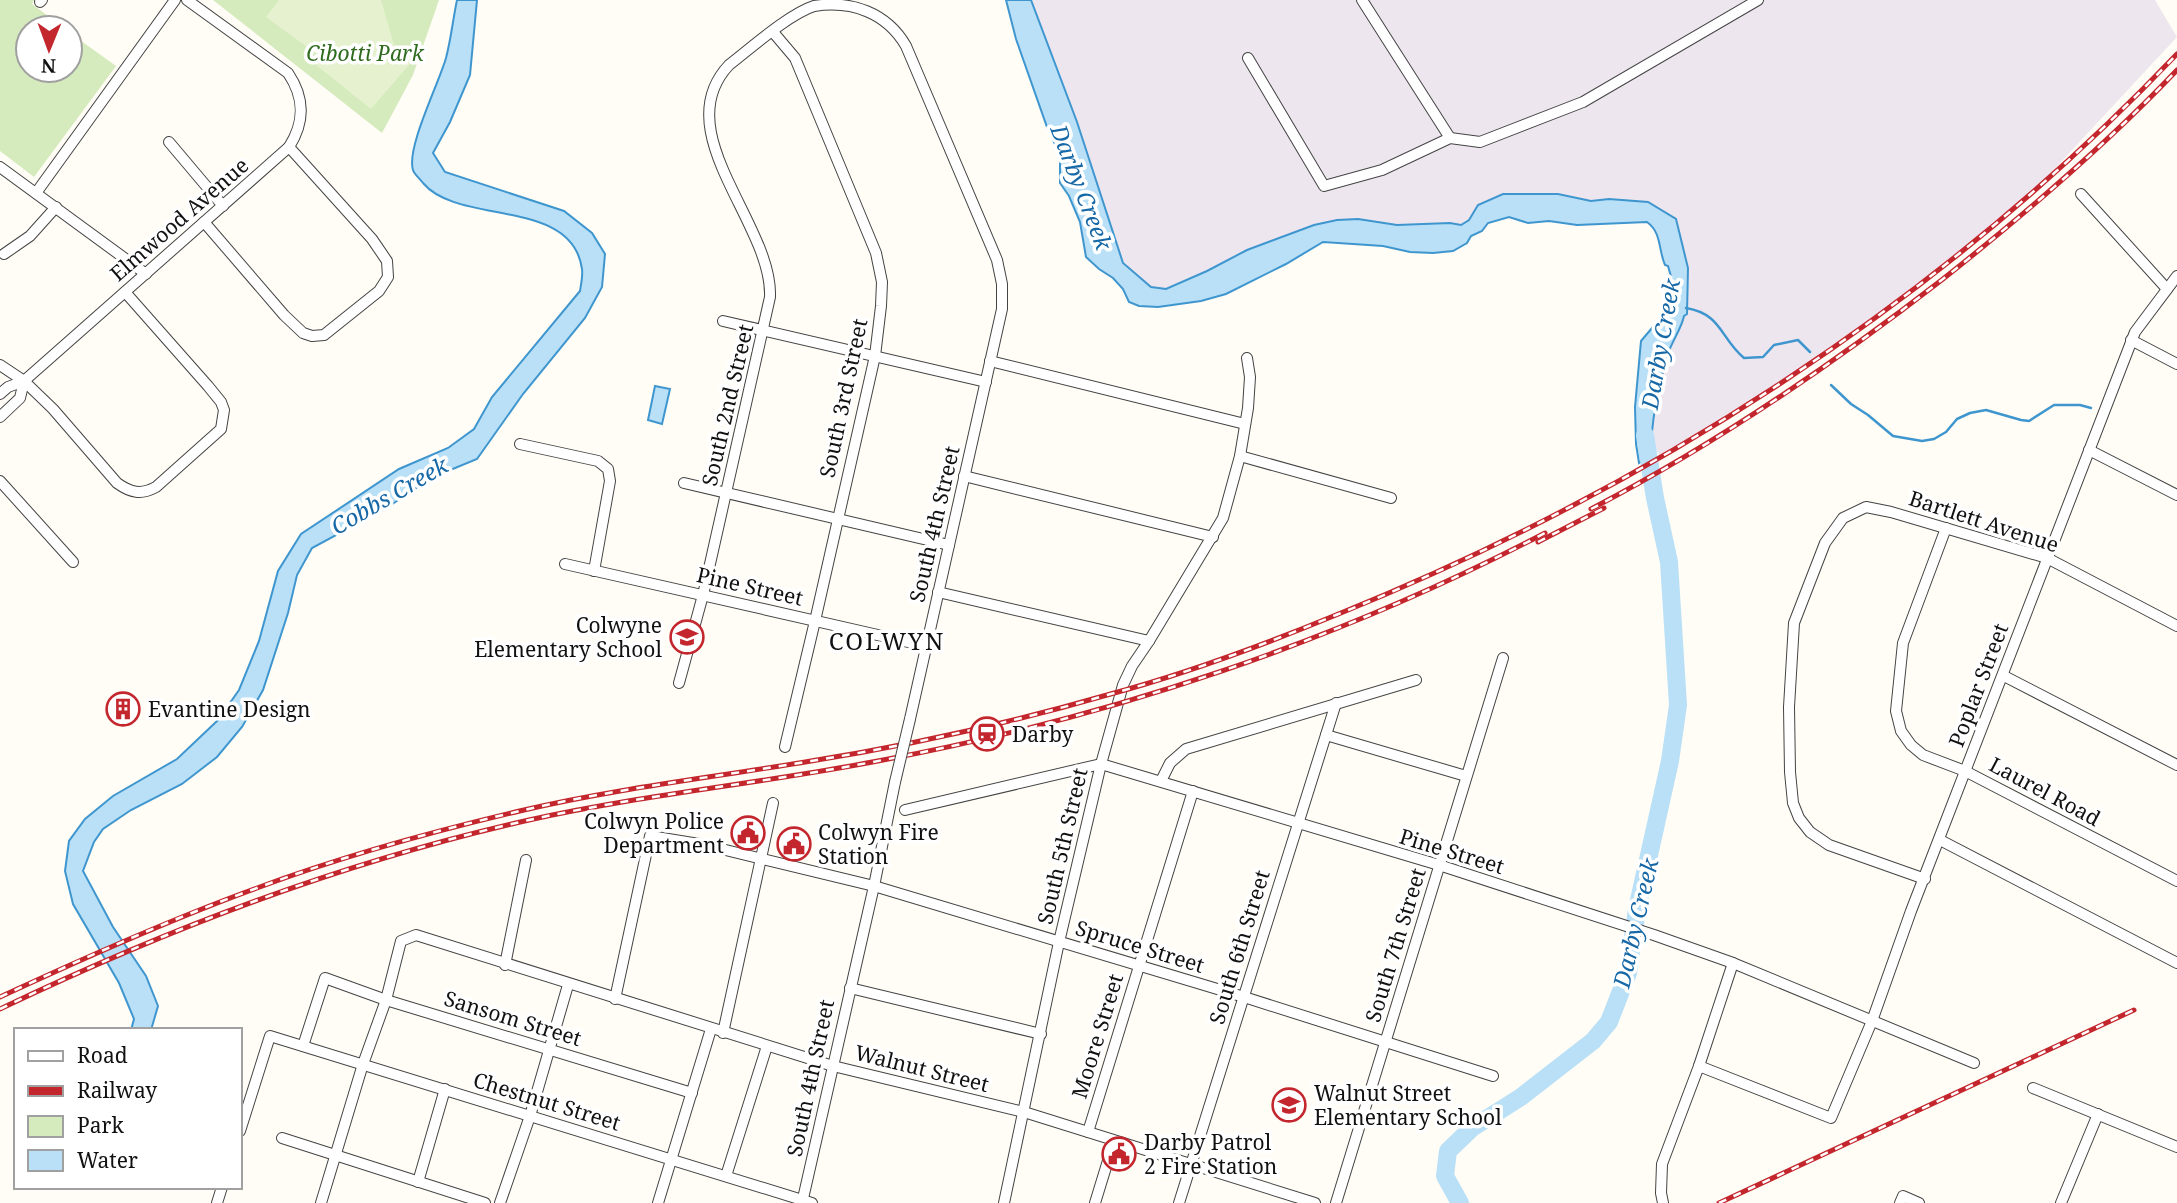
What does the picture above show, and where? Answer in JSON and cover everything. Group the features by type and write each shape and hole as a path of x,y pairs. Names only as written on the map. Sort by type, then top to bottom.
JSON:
{"street":[{"path":"36,192 175,0"},
{"name":"Elmwood Avenue","path":"0,394 8,387 24,381 289,147 302,120 296,85 288,73 187,0"},
{"path":"1362,0 1450,138"},
{"path":"1248,58 1324,186 1382,170 1450,138 1480,142 1583,102 1758,0"},
{"name":"South 2nd Street","path":"679,683 703,595 771,297 767,271 713,142 709,111 717,82 729,65 800,12 814,6 867,4"},
{"name":"South 4th Street","path":"805,1202 1003,298 997,260 906,46 893,27 867,4"},
{"name":"South 3rd Street","path":"773,32 795,58 876,253 882,282 875,356 785,747"},
{"path":"169,142 223,206"},
{"path":"204,222 303,333 319,337 332,330 379,291 388,277 387,261 372,239 289,147"},
{"path":"0,167 146,274"},
{"path":"2081,194 2167,289"},
{"path":"4,254 30,236 56,207"},
{"name":"Poplar Street","path":"1699,1066 1831,1118 1872,1021 1911,911 2135,332 2177,275"},
{"path":"0,365 24,381 53,409 117,483 127,490 140,492 156,487 220,429 224,411 221,402 208,386 125,292"},
{"path":"723,321 985,382"},
{"path":"2132,340 2177,364"},
{"name":"South 5th Street","path":"1004,1203 1059,942 1101,764 1123,685 1223,518 1240,456 1245,425 1250,390 1247,358"},
{"path":"990,361 1245,425"},
{"name":"Elmwood Avenue","path":"0,416 20,398 24,381"},
{"path":"520,444 598,460 608,469 610,481 594,570"},
{"path":"2089,450 2177,495"},
{"path":"1240,456 1391,498"},
{"path":"964,476 1213,537"},
{"path":"0,481 73,562"},
{"path":"684,483 949,545"},
{"name":"Bartlett Avenue","path":"1925,879 1829,845 1810,832 1799,818 1793,803 1789,707 1794,623 1825,543 1843,518 1866,507 2047,558 2177,626"},
{"name":"Laurel Road","path":"1946,528 1906,635 1896,711 1901,731 1923,755 1965,771 2177,881"},
{"name":"Pine Street","path":"565,564 926,646"},
{"path":"938,592 1150,641"},
{"name":"South 7th Street","path":"1336,1203 1503,658"},
{"path":"2004,676 2177,765"},
{"path":"1161,780 1170,763 1186,749 1416,680"},
{"name":"South 6th Street","path":"1179,1203 1336,703"},
{"path":"1326,735 1466,776"},
{"name":"Pine Street","path":"905,810 1101,764 1439,865 1654,935 1733,963 1974,1063"},
{"name":"Moore Street","path":"1088,1132 1194,791"},
{"path":"723,1033 773,803"},
{"name":"Spruce Street","path":"614,999 650,835 705,845 874,886 1244,997 1493,1076"},
{"path":"1940,840 2177,963"},
{"path":"505,965 526,860"},
{"name":"Walnut Street","path":"386,1000 401,941 416,935 568,985 833,1066 1024,1112 1315,1203"},
{"path":"1663,1203 1662,1164 1699,1066 1733,963"},
{"name":"Sansom Street","path":"303,1046 325,978 386,1000 692,1093"},
{"path":"500,1203 530,1116 568,985"},
{"path":"850,988 1041,1034"},
{"path":"321,1203 363,1064 386,1000"},
{"path":"658,1203 711,1029"},
{"name":"Chestnut Street","path":"242,1125 270,1036 805,1202"},
{"path":"726,1176 767,1046"},
{"path":"2033,1088 2177,1147"},
{"path":"418,1182 445,1090"},
{"path":"2061,1203 2098,1114"},
{"path":"282,1138 485,1203"},
{"path":"1096,1203 1114,1140"},
{"path":"1901,1200 1919,1203"}],"shaded area":[{"path":"1019,0 2155,0 2177,37 2035,190 1968,245 1890,305 1749,404 1661,458 1644,430 1676,280 1652,212 1525,205 1443,241 1319,236 1161,292 1131,291"}],"green space":[{"path":"0,0 34,0 32,4 45,14 14,14 14,84 84,84 84,43 116,66 34,177 0,151"},
{"name":"Cibotti Park","path":"213,0 439,0 413,75 382,133"},
{"path":"279,0 381,0 394,45 415,58 371,109 316,65 322,58 266,17"}],"water":[{"name":"Cobbs Creek","path":"457,0 477,0 470,75 433,153 445,172 564,211 592,233 605,254 602,287 585,318 523,394 477,459 431,478 388,507 312,548 297,575 288,613 263,690 242,727 217,757 182,784 131,810 103,829 94,842 83,871 113,927 146,976 158,1006 152,1028 132,1028 134,1019 119,983 73,904 65,871 69,841 85,819 113,796 177,759 217,721 239,690 259,641 278,571 301,534 399,469 448,448 474,429 492,397 580,291 582,269 574,246 558,231 537,221 462,204 440,196 414,172 414,147 446,58"},
{"path":"1006,0 1031,0 1077,122 1123,263 1151,287 1166,289 1247,250 1314,225 1337,220 1358,219 1397,225 1461,225 1469,220 1478,205 1503,194 1558,194 1591,201 1609,199 1648,202 1676,219 1688,268 1687,314 1669,351 1662,377 1654,415 1651,455 1639,463 1635,407 1641,341 1663,315 1664,301 1672,280 1655,231 1647,222 1577,225 1549,221 1528,223 1509,217 1488,223 1482,231 1471,236 1467,243 1453,251 1433,253 1323,242 1226,294 1201,301 1158,307 1139,306 1129,302 1123,289 1113,278 1086,257 1080,222 1060,183 1060,155 1047,127 1016,39"},
{"path":"655,386 670,389 662,424 648,420"}],"waterway":[{"path":"1686,308 1698,311 1714,321 1744,358 1763,357 1774,345 1798,340 1810,352"},
{"path":"1831,385 1893,436 1922,441 1934,439 1946,432 1957,419 1970,413 1986,410 2029,421 2054,405 2080,405 2091,408"},
{"name":"Darby Creek","path":"1460,1203 1445,1176 1448,1151 1472,1128 1521,1097 1593,1041 1609,1022 1628,973 1637,909 1670,761 1678,705 1669,562 1645,435"}],"railway":[{"path":"0,997 192,913 289,876 389,845 560,802 886,748 960,733 1071,705 1165,678 1251,648 1453,565 1567,508 1679,447 1787,379 1891,306 1991,228 2087,144 2177,54"},
{"path":"1591,509 1683,458 1772,402 1901,311 2064,179 2122,126 2177,70"},
{"path":"1538,542 1604,508"},
{"path":"0,1009 193,924 393,855 573,811 883,760 969,742 1139,698 1305,641 1467,572 1545,533"},
{"path":"1719,1203 2134,1010"}],"place":[{"name":"Colwyne Elementary School","path":"687,637"},
{"name":"Evantine Design","path":"123,709"},
{"name":"Darby","path":"987,734"},
{"name":"Colwyn Police Department","path":"748,833"},
{"name":"Colwyn Fire Station","path":"794,844"},
{"name":"Walnut Street Elementary School","path":"1289,1105"},
{"name":"Darby Patrol 2 Fire Station","path":"1119,1154"}],"district":[{"name":"COLWYN","path":"887,640"}]}
